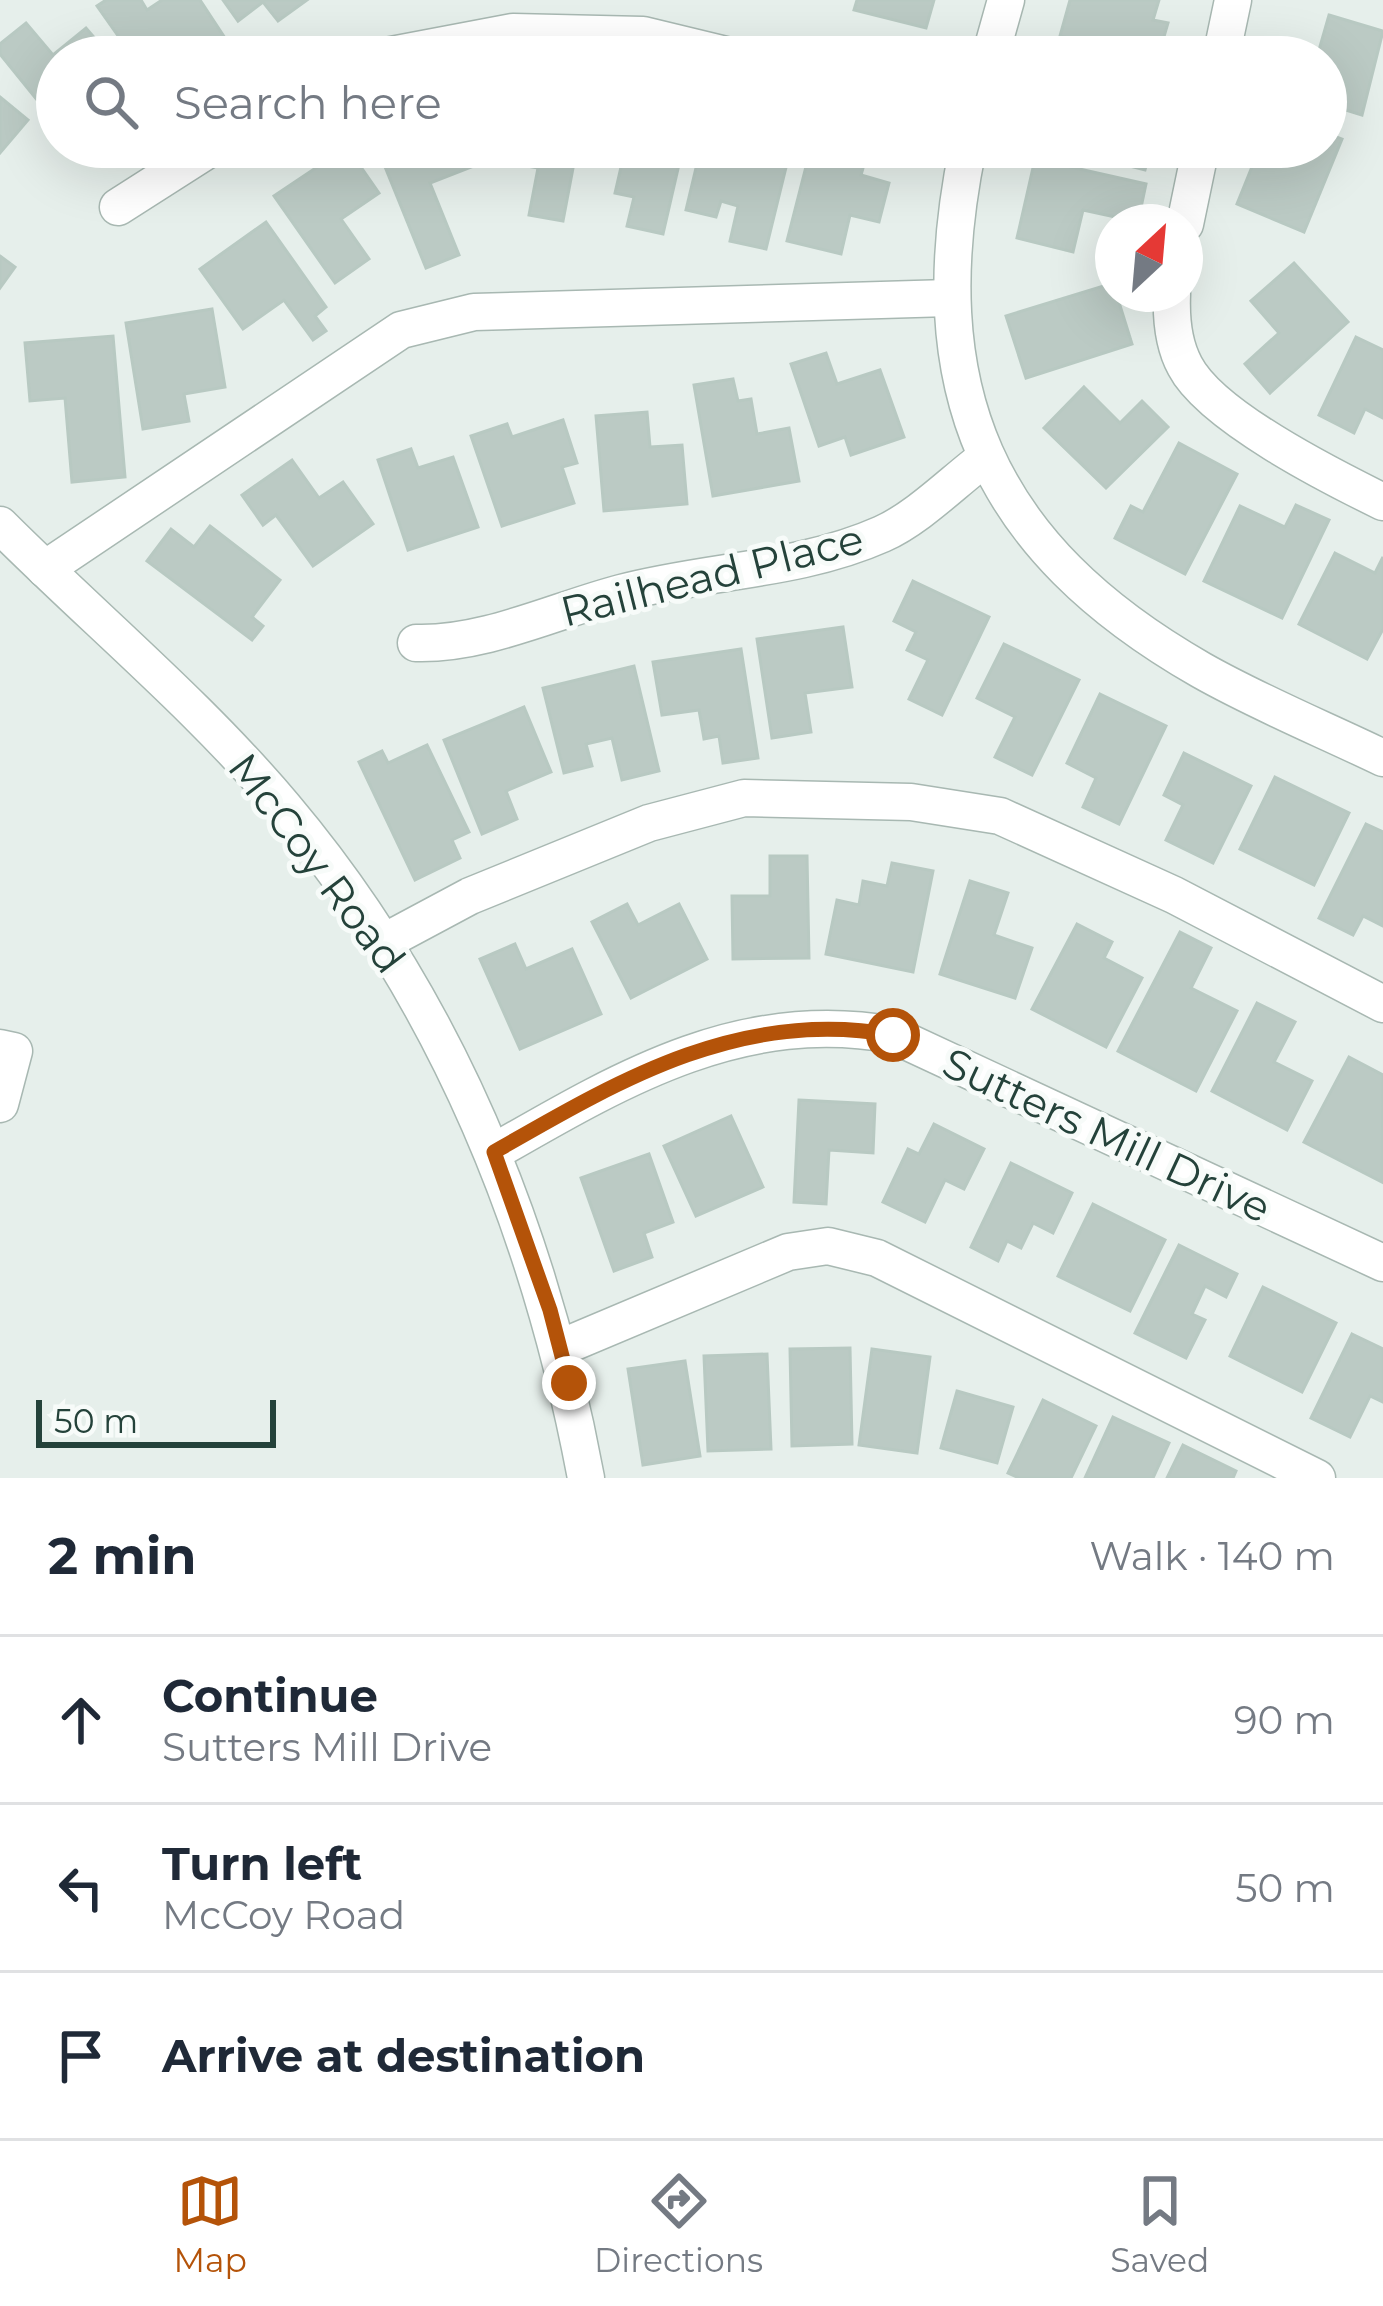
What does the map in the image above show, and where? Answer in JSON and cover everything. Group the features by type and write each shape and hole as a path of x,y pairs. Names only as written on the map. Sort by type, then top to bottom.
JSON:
{"street":[{"path":"996,36 1006,0"},
{"path":"1225,36 1233,0"},
{"path":"492,36 513,32 647,36"},
{"path":"118,207 179,168"},
{"path":"964,168 950,253 949,298 963,400 985,458 1045,551 1096,599 1202,670 1383,758"},
{"path":"1189,204 1197,168"},
{"path":"45,569 401,331 474,312 949,298"},
{"path":"1171,312 1186,369 1233,416 1383,502"},
{"name":"Railhead Place","path":"416,643 488,632 627,591 717,579 842,548 885,533 985,458"},
{"name":"McCoy Road","path":"0,525 213,729 284,807 384,942 426,1011 494,1152 560,1348 586,1478"},
{"path":"384,942 470,896 649,823 745,798 911,802 1000,816 1174,896 1383,1004"},
{"name":"Sutters Mill Drive","path":"494,1152 647,1071 733,1037 842,1026 893,1035 1383,1263"},
{"path":"0,1048 14,1051 0,1104"},
{"path":"560,1348 788,1252 828,1246 877,1258 1317,1478"}],"building":[{"path":"106,0 141,0 147,10 162,0 200,0 224,36 118,36 97,6"},
{"path":"223,0 307,0 278,21 263,2 238,21"},
{"path":"857,0 934,0 926,28 854,10"},
{"path":"1070,0 1159,0 1153,20 1168,23 1164,36 1060,36"},
{"path":"1329,15 1383,31 1362,115 1347,110 1347,36 1323,36"},
{"path":"26,23 37,36 36,99 0,54 0,44"},
{"path":"0,97 28,120 0,153"},
{"path":"316,168 362,168 379,193 341,219 369,259 335,283 274,196"},
{"path":"386,168 469,168 430,183 459,255 426,268"},
{"path":"538,168 573,168 563,221 529,215"},
{"path":"621,168 678,168 663,234 627,226 634,197 615,193"},
{"path":"696,168 786,168 766,249 730,241 738,206 721,201 716,217 686,210"},
{"path":"806,168 863,168 861,175 889,183 879,222 850,215 841,254 787,241"},
{"path":"1033,168 1075,168 1146,184 1142,204 1095,204 1095,213 1083,210 1073,252 1017,238"},
{"path":"1252,168 1330,168 1304,232 1237,204"},
{"path":"266,222 326,307 315,316 326,331 313,340 284,300 243,329 200,269"},
{"path":"0,256 15,267 0,288"},
{"path":"1294,263 1348,322 1270,393 1245,364 1279,333 1251,301"},
{"path":"1095,289 1095,312 1122,312 1132,344 1026,378 1006,316"},
{"path":"212,309 225,387 184,394 189,421 143,429 126,323"},
{"path":"113,336 125,477 72,482 65,398 30,401 25,343"},
{"path":"1356,337 1383,350 1383,418 1365,409 1354,433 1319,415"},
{"path":"826,353 837,384 880,370 904,437 851,455 845,437 819,446 791,364"},
{"path":"733,379 738,401 751,399 757,434 789,428 799,481 713,496 694,385"},
{"path":"1084,387 1120,423 1142,401 1168,427 1106,488 1044,428"},
{"path":"647,412 650,447 682,445 687,504 604,511 596,416"},
{"path":"563,420 577,463 562,467 574,503 502,526 471,436 507,424 512,437"},
{"path":"1179,443 1237,474 1185,574 1115,538 1131,506 1143,512"},
{"path":"411,449 418,468 453,457 478,527 408,550 378,460"},
{"path":"292,460 319,498 343,482 373,524 313,566 276,515 263,525 242,495"},
{"path":"1296,505 1329,520 1282,618 1204,581 1240,506 1285,527"},
{"path":"210,526 280,580 252,617 263,626 252,640 147,561 171,529 194,547"},
{"path":"1335,553 1375,573 1383,557 1383,629 1367,659 1299,624"},
{"path":"913,581 989,617 942,715 909,699 928,660 907,650 916,632 894,621"},
{"path":"843,627 852,687 805,693 811,732 772,738 757,639"},
{"path":"1004,644 1079,680 1032,775 995,757 1015,717 977,698"},
{"path":"741,649 758,758 723,763 719,736 704,739 699,710 662,715 653,662"},
{"path":"634,666 659,771 622,780 612,738 586,744 592,766 564,773 543,688"},
{"path":"1100,694 1166,726 1119,824 1083,807 1096,778 1067,763"},
{"path":"524,707 551,772 506,791 517,819 482,834 444,740"},
{"path":"427,745 469,832 452,840 460,858 415,880 359,762 382,751 388,763"},
{"path":"1184,753 1251,786 1213,863 1166,840 1183,805 1164,795"},
{"path":"1275,777 1349,813 1314,885 1240,849"},
{"path":"1366,824 1383,832 1383,926 1363,916 1353,935 1319,918"},
{"path":"770,856 807,856 809,958 733,959 732,896 770,896"},
{"path":"892,863 933,871 913,972 826,954 837,900 859,905 863,881 887,886"},
{"path":"970,881 1008,893 994,935 1032,948 1015,998 940,974"},
{"path":"627,904 638,925 679,904 707,959 631,998 592,922"},
{"path":"1077,924 1112,942 1104,958 1142,978 1106,1047 1032,1009"},
{"path":"1180,932 1211,948 1191,988 1237,1011 1196,1091 1118,1051"},
{"path":"515,944 526,969 572,949 601,1014 520,1049 480,959"},
{"path":"1257,1003 1295,1022 1274,1062 1312,1081 1287,1130 1212,1091"},
{"path":"1349,1057 1383,1075 1382,1182 1304,1142"},
{"path":"799,1100 875,1104 873,1153 829,1150 826,1204 794,1202"},
{"path":"731,1116 763,1187 696,1216 664,1146"},
{"path":"934,1124 984,1149 964,1189 945,1180 925,1222 883,1202 908,1149 919,1154"},
{"path":"649,1154 673,1222 644,1233 652,1257 614,1271 581,1178"},
{"path":"1011,1163 1072,1193 1053,1233 1033,1223 1021,1248 1007,1241 998,1261 971,1247"},
{"path":"1093,1204 1165,1240 1130,1311 1058,1276"},
{"path":"1179,1245 1237,1274 1226,1297 1205,1286 1192,1314 1205,1320 1186,1358 1135,1333"},
{"path":"1263,1287 1336,1323 1302,1392 1230,1356"},
{"path":"1352,1334 1383,1349 1383,1402 1370,1396 1350,1437 1311,1418"},
{"path":"850,1348 852,1444 792,1446 790,1349"},
{"path":"872,1349 930,1357 917,1453 859,1445"},
{"path":"767,1354 771,1449 708,1451 704,1356"},
{"path":"685,1361 700,1456 643,1465 628,1369"},
{"path":"957,1391 1013,1407 997,1463 941,1448"},
{"path":"1043,1400 1096,1426 1071,1478 1019,1478 1008,1473"},
{"path":"1113,1417 1169,1443 1153,1478 1085,1478"},
{"path":"1183,1445 1236,1471 1233,1478 1167,1478"}],"route":[{"path":"569,1383 550,1310 494,1152 647,1071 733,1037 842,1026 893,1035"}]}
